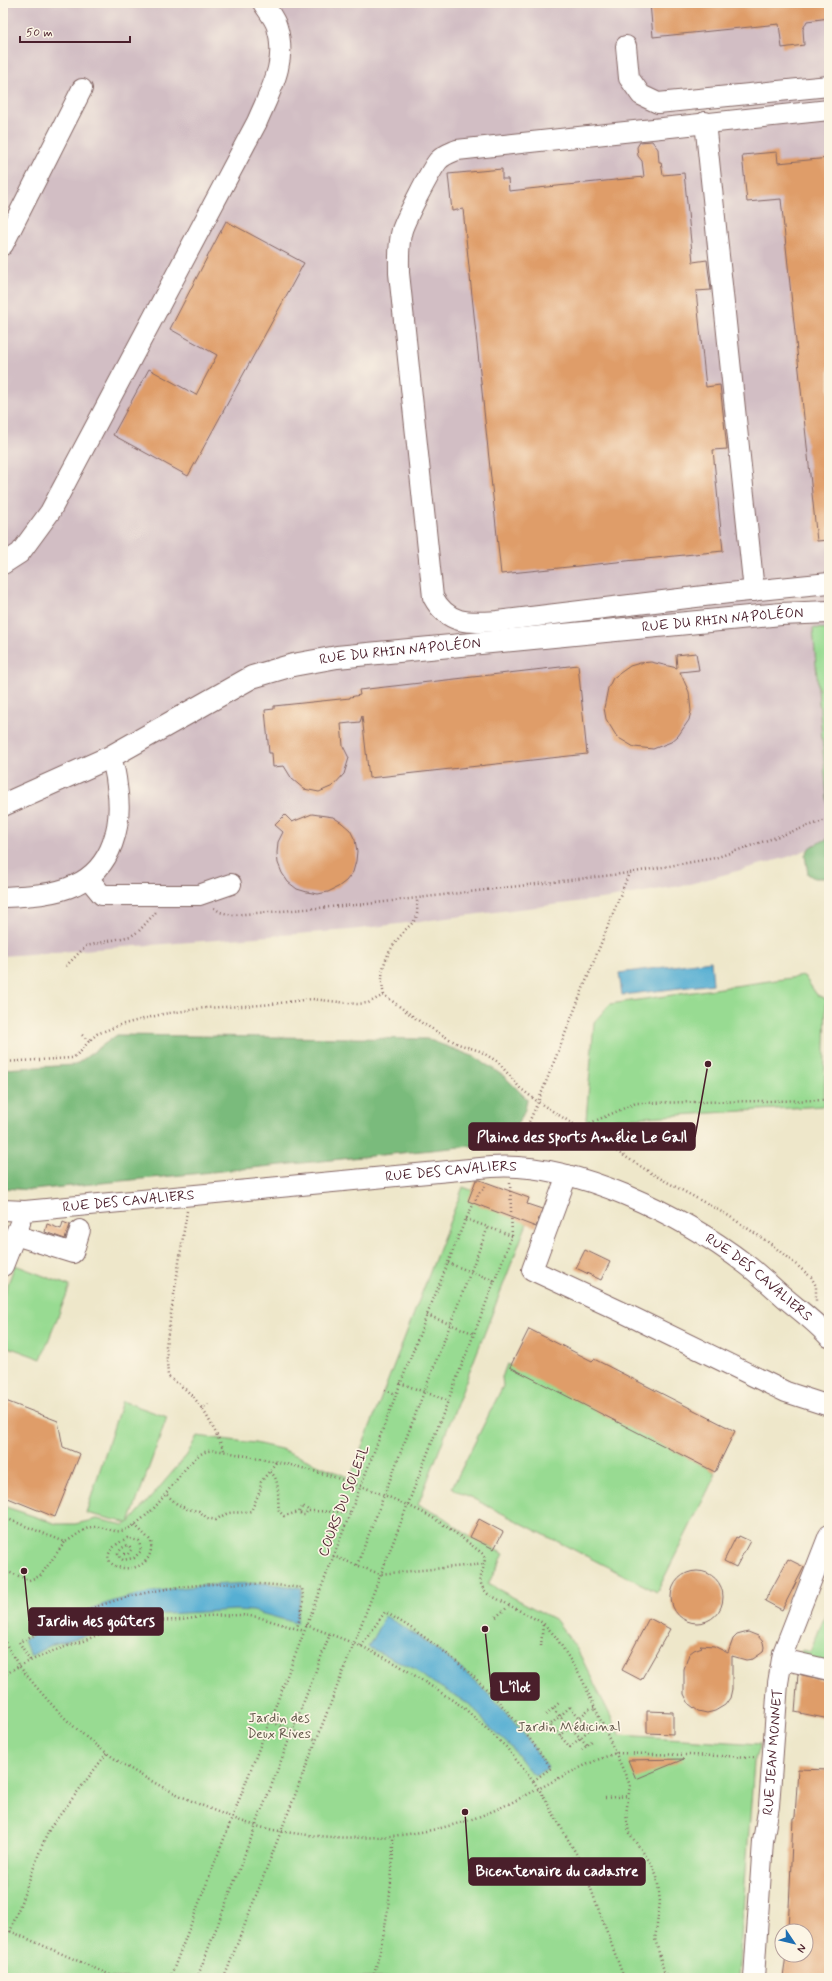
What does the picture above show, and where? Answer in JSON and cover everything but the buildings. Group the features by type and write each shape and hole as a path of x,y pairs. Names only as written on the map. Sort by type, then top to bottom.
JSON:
{"main road":[{"name":"RUE DU RHIN NAPOLÉON","path":"3,805 110,757 252,677 293,665 337,657 781,614 829,612"}],"street":[{"path":"3,564 20,553 50,512 257,122 279,70 281,45 277,26 263,3"},
{"path":"626,46 629,78 641,95 658,103 829,86"},
{"path":"3,245 82,89"},
{"path":"829,110 706,122 457,150 447,154 438,162 429,176 402,229 398,249 433,597 439,607 449,616 460,621 474,623 829,583"},
{"path":"706,122 754,591"},
{"path":"3,897 27,896 74,886 88,878 98,868 107,855 117,832 120,807 114,765 110,757"},
{"path":"88,878 102,895 199,895 231,884"},
{"name":"RUE DES CAVALIERS","path":"3,1210 25,1211 509,1166 540,1169 567,1175 621,1193 669,1216 711,1241 746,1265 829,1337"},
{"path":"567,1175 532,1270 786,1392 829,1406"},
{"path":"3,1266 25,1211"},
{"path":"15,1235 73,1253 80,1230"},
{"name":"RUE JEAN MONNET","path":"754,1978 763,1841 769,1806 778,1683 782,1659 829,1535"},
{"path":"782,1659 829,1670"}],"path":[{"path":"199,895 220,912 232,915 417,899 629,873 714,858 829,819"},
{"path":"509,1166 538,1102 629,873"},
{"path":"66,966 86,946 131,936 139,932 154,915 165,895"},
{"path":"417,899 416,916 412,924 394,944 384,962 381,980 384,995 422,1023 458,1044 480,1051 498,1062 520,1088 538,1102 656,1176 729,1216 771,1244 811,1277 816,1286 817,1294 813,1308"},
{"path":"3,1062 73,1058 81,1051 88,1040 97,1034 120,1025 163,1014 204,1008 312,999 358,1004 368,1003 384,995"},
{"path":"82,1036 88,1040"},
{"path":"579,1128 636,1103 829,1100"},
{"name":"COURS DU SOLEIL","path":"170,1978 400,1383 466,1219 479,1193"},
{"path":"188,1205 166,1346 166,1365 168,1376 185,1389 202,1409 210,1421 224,1452"},
{"path":"224,1978 512,1236 511,1206"},
{"path":"466,1219 512,1236"},
{"path":"357,1566 488,1227"},
{"path":"448,1263 495,1281"},
{"path":"427,1315 475,1334"},
{"path":"400,1383 449,1401"},
{"path":"385,1390 396,1394"},
{"path":"202,1409 208,1404"},
{"path":"3,1570 29,1580 40,1576 65,1542 87,1528 95,1527 124,1531 149,1513 167,1495 195,1456 206,1451 224,1452 277,1461 360,1486 408,1506 440,1522 482,1553 485,1558 485,1564 480,1580 481,1588 488,1594 509,1606 543,1623 556,1637 582,1679 630,1785 626,1814 629,1833 651,1863 656,1876 660,1902 655,1939 664,1971 669,1978"},
{"path":"167,1495 177,1504 187,1509 199,1511 207,1518 216,1520 229,1511 244,1513 251,1511 260,1491 261,1482 277,1461"},
{"path":"270,1472 277,1480 279,1511 284,1516 299,1512 303,1506 308,1508 308,1511"},
{"path":"299,1512 302,1515 305,1515 308,1511 350,1512"},
{"path":"3,1517 65,1542"},
{"path":"124,1554 128,1554 132,1550 128,1545 122,1548 118,1553 120,1558 129,1560 138,1555 141,1551 139,1541 128,1538 113,1548 110,1556 110,1562 114,1567 121,1569 135,1567 142,1563 151,1553 152,1540 134,1524"},
{"path":"333,1556 380,1574 485,1564"},
{"path":"30,1660 19,1642 86,1611 139,1595 206,1584 265,1583 302,1588 304,1601 297,1628"},
{"path":"496,1617 509,1606"},
{"path":"361,1646 385,1612 458,1661 512,1716 551,1768 533,1781"},
{"path":"3,1676 30,1660 84,1641 119,1626 139,1621 182,1620 205,1616 241,1615 258,1617 304,1631"},
{"path":"541,1646 543,1623"},
{"path":"306,1625 361,1646 397,1664 463,1707 506,1747 539,1789 581,1862 624,1978"},
{"path":"197,1978 330,1634"},
{"path":"3,1639 19,1666 65,1719 107,1753 144,1778 176,1795 257,1826 280,1831 327,1836 393,1837 433,1830 470,1820 506,1805 596,1760 616,1754 756,1757"},
{"path":"546,1715 559,1703"},
{"path":"570,1707 580,1718 590,1729 570,1747 550,1725 570,1707"},
{"path":"560,1736 589,1709 595,1707"},
{"path":"552,1709 587,1745"},
{"path":"269,1722 316,1740"},
{"path":"582,1750 593,1740"},
{"path":"10,1932 41,1848 50,1828 107,1753"},
{"path":"605,1798 628,1796"},
{"path":"373,1978 391,1897 393,1837"},
{"path":"3,1928 116,1978"}],"shaded area":[{"path":"3,3 829,3 829,841 788,857 690,884 609,898 350,930 3,956"}],"green space":[{"path":"813,628 829,629 828,811"},
{"path":"829,838 829,878 814,878 808,874 805,855 810,847"},
{"path":"804,976 817,995 826,999 824,1106 614,1119 605,1131 586,1120 594,1022 610,1004"},
{"path":"117,1035 427,1039 475,1057 505,1077 527,1099 520,1121 505,1135 491,1144 32,1190 3,1188 3,1069 75,1065"},
{"name":"Jardin des Deux Rives","path":"463,1187 531,1213 418,1505 439,1514 470,1537 504,1554 488,1584 556,1620 577,1649 620,1735 760,1744 754,1762 738,1978 3,1978 3,1506 57,1524 75,1524 97,1519 124,1525 128,1523 86,1513 122,1401 167,1417 129,1523 187,1455 197,1436 255,1443 281,1449 350,1478"},
{"path":"15,1265 70,1286 41,1359 3,1345 3,1297"},
{"path":"507,1364 715,1472 714,1478 657,1592 452,1488 503,1386 502,1377"},
{"path":"829,1606 829,1665 798,1658 802,1650 810,1652"}],"water":[{"path":"711,961 713,984 622,995 619,973"},
{"path":"265,1583 302,1588 296,1623 253,1611 235,1610 131,1616 112,1621 85,1636 53,1644 30,1656 24,1640 85,1611 129,1597 151,1592 197,1586"},
{"path":"385,1616 434,1648 476,1682 513,1722 548,1768 535,1775 526,1767 511,1747 487,1725 472,1706 427,1679 415,1669 368,1647"}],"place":[{"name":"Plaine des sports Amélie Le Gall","path":"708,1064"},
{"name":"Jardin des goûters","path":"24,1571"},
{"name":"L'îlot","path":"485,1629"},
{"name":"Bicentenaire du cadastre","path":"465,1812"}],"park label":[{"name":"Jardin Médicinal","path":"569,1727"}]}
